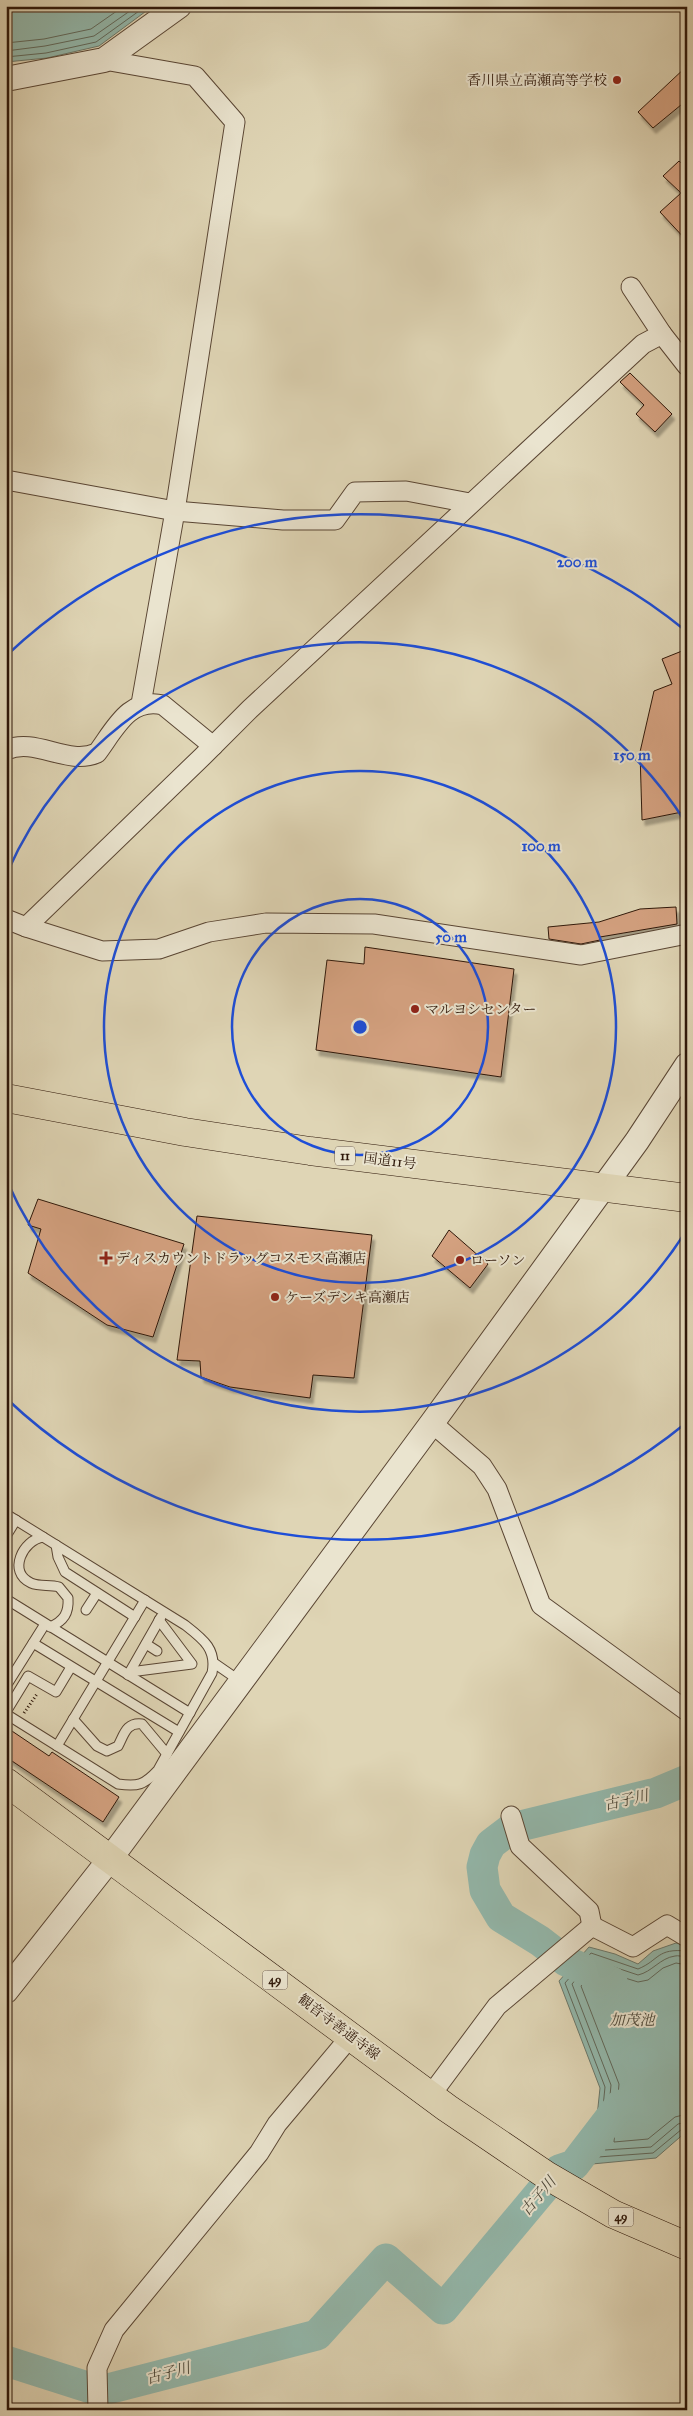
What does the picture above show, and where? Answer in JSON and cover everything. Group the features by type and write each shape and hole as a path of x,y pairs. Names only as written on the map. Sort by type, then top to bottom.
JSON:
{"main road":[{"name":"国道11号","path":"6,1098 137,1124 310,1152 604,1186 687,1198"},
{"name":"観音寺善通寺線","path":"6,1782 430,2096 552,2178 613,2214 687,2246"}],"street":[{"path":"104,60 178,6"},
{"path":"6,79 104,60 195,76 235,122 175,511 141,704"},
{"path":"631,287 662,334 687,366"},
{"path":"26,927 250,709 470,503 642,344 662,334"},
{"path":"6,480 175,511 283,520 335,520 355,492 406,491 470,503"},
{"path":"6,750 18,746 36,748 78,758 89,757 97,753 128,713 141,704 152,702 162,705 213,746"},
{"path":"6,919 102,951 158,949 209,932 266,923 374,924 581,955 687,934"},
{"path":"6,1991 110,1859 432,1423 637,1141 687,1066"},
{"path":"432,1423 482,1466 498,1489 541,1605 687,1711"},
{"path":"512,1816 520,1846 589,1911 592,1926"},
{"path":"592,1926 633,1947 667,1925 687,1937"},
{"path":"430,2096 497,2006 592,1926"},
{"path":"98,2410 97,2368 114,2330 259,2153 277,2124 351,2036"}],"lane":[{"path":"6,1514 145,1600 162,1616 205,1641 212,1650 214,1663 212,1673 158,1770 148,1781 134,1786 118,1784 6,1713 28,1676 56,1692 71,1667"},
{"path":"6,1536 16,1520"},
{"path":"7,1684 47,1625 64,1619 67,1613 68,1598 59,1587 31,1583 25,1579 19,1569 21,1554 28,1543 36,1538 43,1537"},
{"path":"56,1545 58,1557 65,1572 135,1617"},
{"path":"86,1610 97,1593"},
{"path":"6,1599 107,1663 129,1673 190,1713"},
{"path":"57,1746 145,1600"},
{"path":"129,1673 162,1616"},
{"path":"129,1673 192,1664 162,1616"},
{"path":"33,1643 179,1732"},
{"path":"146,1644 157,1651"},
{"path":"214,1663 241,1681"},
{"path":"73,1719 97,1746 107,1751 118,1746 130,1726 135,1723 142,1724 167,1754"}],"water":[{"path":"6,6 153,6 99,46 47,58 6,62"},
{"name":"加茂池","path":"676,1943 687,1946 687,2131 656,2158 592,2164 600,2088 559,1981 589,1947 615,1954 638,1964 653,1951"}],"building":[{"path":"687,66 687,100 653,128 638,112"},
{"path":"679,161 687,168 687,241 660,212 681,193 663,176"},
{"path":"630,373 672,414 655,432 636,414 644,405 620,382"},
{"path":"687,649 687,811 642,820 640,752 654,691 672,684 662,659"},
{"path":"676,907 677,924 600,937 600,940 581,944 549,939 548,927 599,922 640,909"},
{"name":"マルヨシセンター","path":"365,947 514,969 501,1077 316,1050 327,960 364,964"},
{"name":"ディスカウントドラッグコスモス高瀬店","path":"38,1199 184,1244 153,1337 107,1325 28,1273 41,1229 28,1225"},
{"name":"ケーズデンキ高瀬店","path":"197,1216 372,1235 354,1378 313,1375 310,1398 230,1387 201,1377 200,1361 177,1360"},
{"name":"ローソン","path":"449,1230 488,1264 470,1288 432,1256"},
{"path":"6,1727 49,1756 52,1752 119,1797 103,1822 6,1757"}],"waterway":[{"name":"古子川","path":"612,1982 566,1961 540,1941 501,1917 485,1890 482,1867 485,1855 491,1844 512,1828 656,1793 687,1780"},
{"name":"古子川","path":"6,2361 100,2391 317,2335 386,2259 443,2309 559,2170 574,2165 620,2105"}],"place":[{"name":"香川県立高瀬高等学校","path":"617,80"},
{"name":"マルヨシセンター","path":"415,1009"},
{"name":"ディスカウントドラッグコスモス高瀬店","path":"106,1258"},
{"name":"ローソン","path":"460,1260"},
{"name":"ケーズデンキ高瀬店","path":"275,1297"}]}
